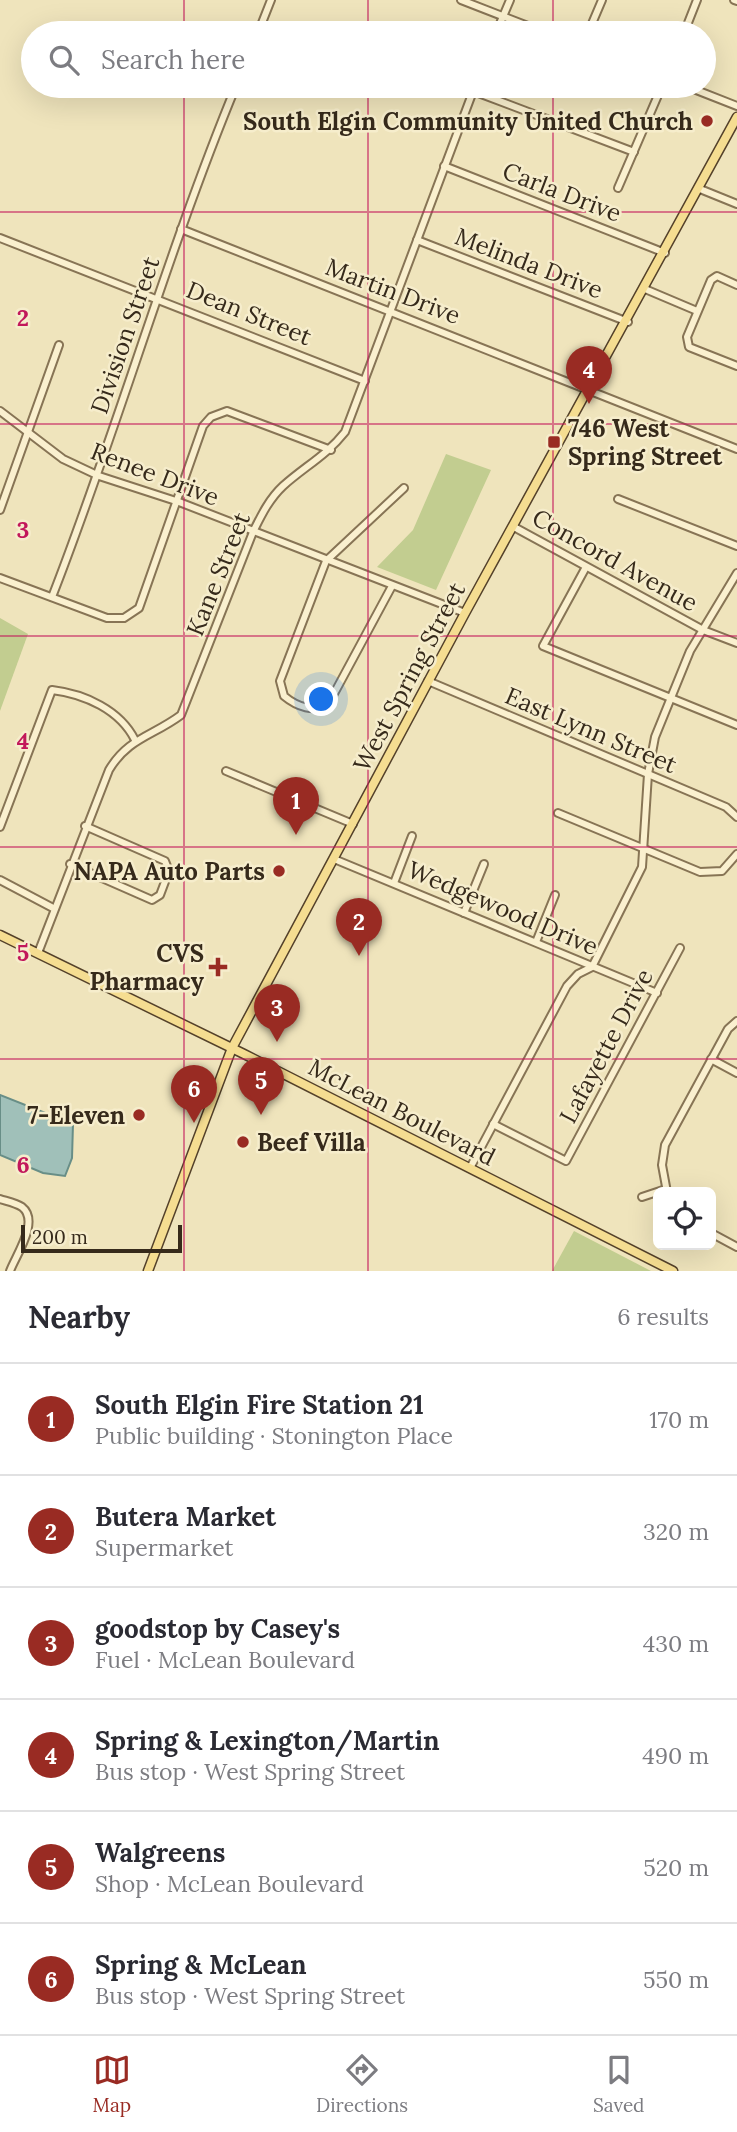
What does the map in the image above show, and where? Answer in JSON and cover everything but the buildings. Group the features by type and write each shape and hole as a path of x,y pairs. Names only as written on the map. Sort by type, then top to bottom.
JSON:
{"main road":[{"name":"West Spring Street","path":"148,1271 232,1048 428,681 628,322 737,117"},
{"name":"McLean Boulevard","path":"0,935 232,1048 673,1271"}],"street":[{"path":"263,21 271,0"},
{"path":"461,0 516,21"},
{"path":"501,21 510,0"},
{"path":"593,21 602,0"},
{"path":"689,21 697,0"},
{"name":"Division Street","path":"52,597 99,476 150,316 159,298 181,229 231,98"},
{"name":"Kane Street","path":"38,953 108,770 119,753 135,740 163,729 181,715 253,532 267,505 284,485 331,450 345,432 470,98"},
{"path":"499,98 634,152"},
{"path":"618,188 657,98"},
{"path":"716,98 737,106"},
{"name":"Carla Drive","path":"444,166 665,253"},
{"path":"700,190 737,204"},
{"name":"Martin Drive","path":"181,229 737,449"},
{"name":"Dean Street","path":"0,237 365,381"},
{"name":"Melinda Drive","path":"417,240 628,322"},
{"path":"737,285 717,276 712,280 687,337 689,347 737,366"},
{"path":"645,289 697,311"},
{"path":"0,510 59,345"},
{"name":"Renee Drive","path":"0,411 63,459 99,476 179,502 465,613"},
{"path":"0,578 107,618 124,618 139,608 179,502 199,436 211,417 227,411 331,450"},
{"path":"392,586 328,703 321,709 310,709 287,700 281,692 281,677 326,561 404,488"},
{"path":"618,499 737,546"},
{"name":"Concord Avenue","path":"514,527 703,630 737,643"},
{"path":"586,567 543,646 737,725"},
{"path":"470,1168 567,986 578,974 592,967 637,879 644,849 651,750 690,651 737,573"},
{"name":"East Lynn Street","path":"428,681 726,807 737,817"},
{"path":"0,827 52,690 66,692 113,712 126,723 135,740"},
{"path":"226,771 353,824"},
{"path":"558,813 700,872 718,872 730,866 737,854"},
{"path":"70,864 152,900 160,895 169,871 165,861 85,826"},
{"path":"394,883 412,836"},
{"name":"Wedgewood Drive","path":"334,859 657,993"},
{"path":"464,913 484,864"},
{"path":"0,880 53,908"},
{"path":"536,942 555,895"},
{"name":"Lafayette Drive","path":"493,1124 565,1160 680,948"},
{"path":"665,1187 662,1165 665,1145 728,1029 737,1021"},
{"path":"711,1059 737,1073"},
{"path":"642,1197 653,1194"},
{"path":"0,1199 22,1207 29,1215 29,1225 10,1271"},
{"path":"716,1236 735,1245 737,1235"}],"green space":[{"path":"446,454 491,470 436,590 377,567 413,530"},
{"path":"0,618 28,634 0,711"},
{"path":"574,1231 651,1271 552,1271"}],"water":[{"path":"0,1095 73,1124 72,1158 65,1176 43,1173 0,1155"}],"place":[{"name":"South Elgin Community United Church","path":"707,121"},
{"name":"Spring & Lexington/Martin","path":"589,404"},
{"name":"746 West Spring Street","path":"554,442"},
{"name":"South Elgin Fire Station 21","path":"296,835"},
{"name":"NAPA Auto Parts","path":"279,871"},
{"name":"Butera Market","path":"359,956"},
{"name":"CVS Pharmacy","path":"218,967"},
{"name":"goodstop by Casey's","path":"277,1042"},
{"name":"7-Eleven","path":"139,1115"},
{"name":"Walgreens","path":"261,1115"},
{"name":"Spring & McLean","path":"194,1123"},
{"name":"Beef Villa","path":"243,1142"}]}
